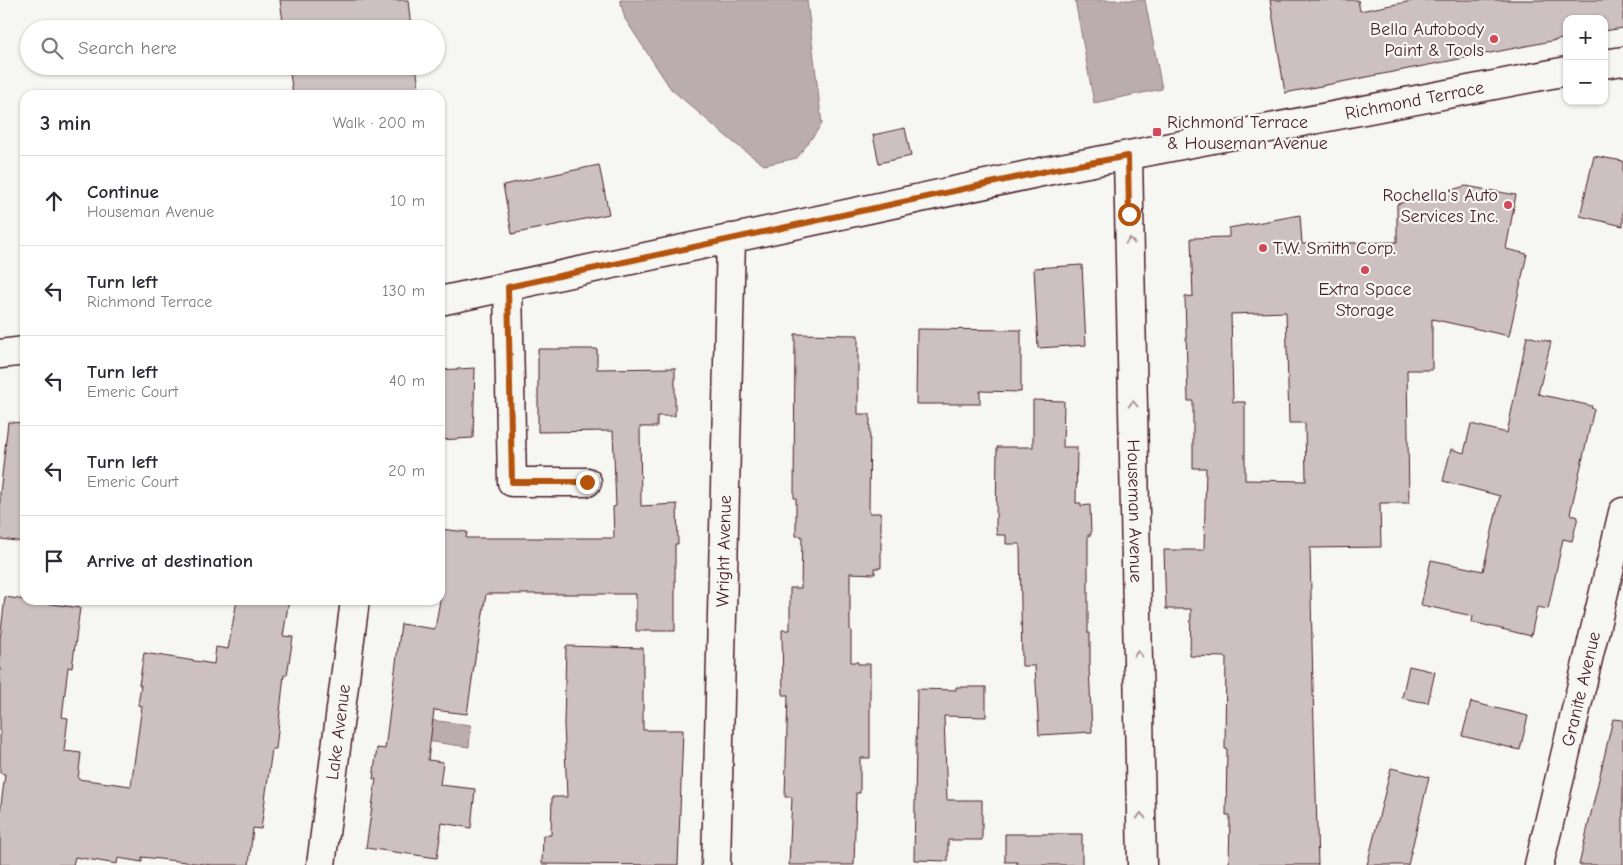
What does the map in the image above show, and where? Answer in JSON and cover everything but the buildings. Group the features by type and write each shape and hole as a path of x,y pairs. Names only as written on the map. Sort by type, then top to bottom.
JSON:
{"street":[{"path":"1608,63 1623,61"},
{"name":"Richmond Terrace","path":"445,300 1051,170 1563,73"},
{"name":"Houseman Avenue","path":"1128,156 1142,865"},
{"name":"Wright Avenue","path":"716,865 731,238"},
{"path":"508,287 512,482 587,482"},
{"path":"0,354 20,352"},
{"name":"Granite Avenue","path":"1539,865 1623,512"},
{"name":"Lake Avenue","path":"321,865 353,605"}],"shaded area":[{"path":"620,0 807,0 822,124 797,158 764,165 733,142 671,89 625,19"},
{"path":"1075,0 1145,0 1162,89 1094,103"},
{"path":"429,720 471,725 469,747 426,741"}],"place":[{"name":"Bella Autobody Paint & Tools","path":"1494,39"},
{"name":"Richmond Terrace & Houseman Avenue","path":"1157,132"},
{"name":"Rochella's Auto Services Inc.","path":"1508,205"},
{"name":"T.W. Smith Corp.","path":"1263,248"},
{"name":"Extra Space Storage","path":"1365,270"}],"route":[{"path":"587,482 512,482 508,287 1051,170 1128,156 1129,214"}]}
